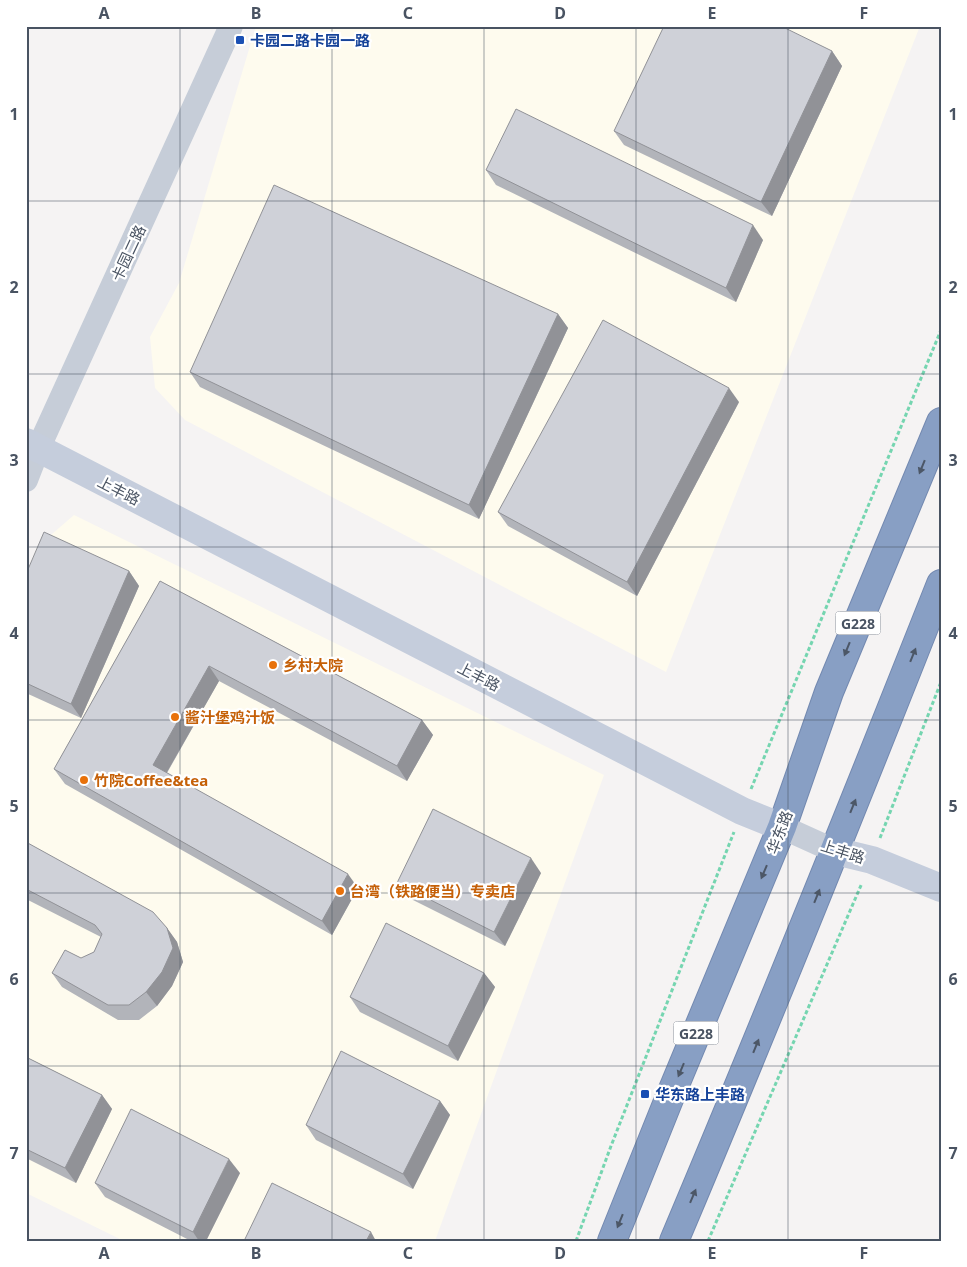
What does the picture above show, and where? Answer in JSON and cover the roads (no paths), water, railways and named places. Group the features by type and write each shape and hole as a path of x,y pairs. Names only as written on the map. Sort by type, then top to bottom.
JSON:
{"highway":[{"name":"华东路","path":"612,1241 782,827 829,692 941,422"},
{"path":"674,1241 751,1059 941,584"}],"street":[{"name":"卡园二路","path":"26,480 32,445 231,26"},
{"name":"上丰路","path":"32,445 742,811 835,851 872,860 941,888"}],"place":[{"name":"卡园二路卡园一路","path":"240,40"},
{"name":"乡村大院","path":"273,665"},
{"name":"酱汁堡鸡汁饭","path":"175,717"},
{"name":"竹院Coffee&tea","path":"84,780"},
{"name":"台湾（铁路便当）专卖店","path":"340,891"},
{"name":"华东路上丰路","path":"645,1094"}]}
